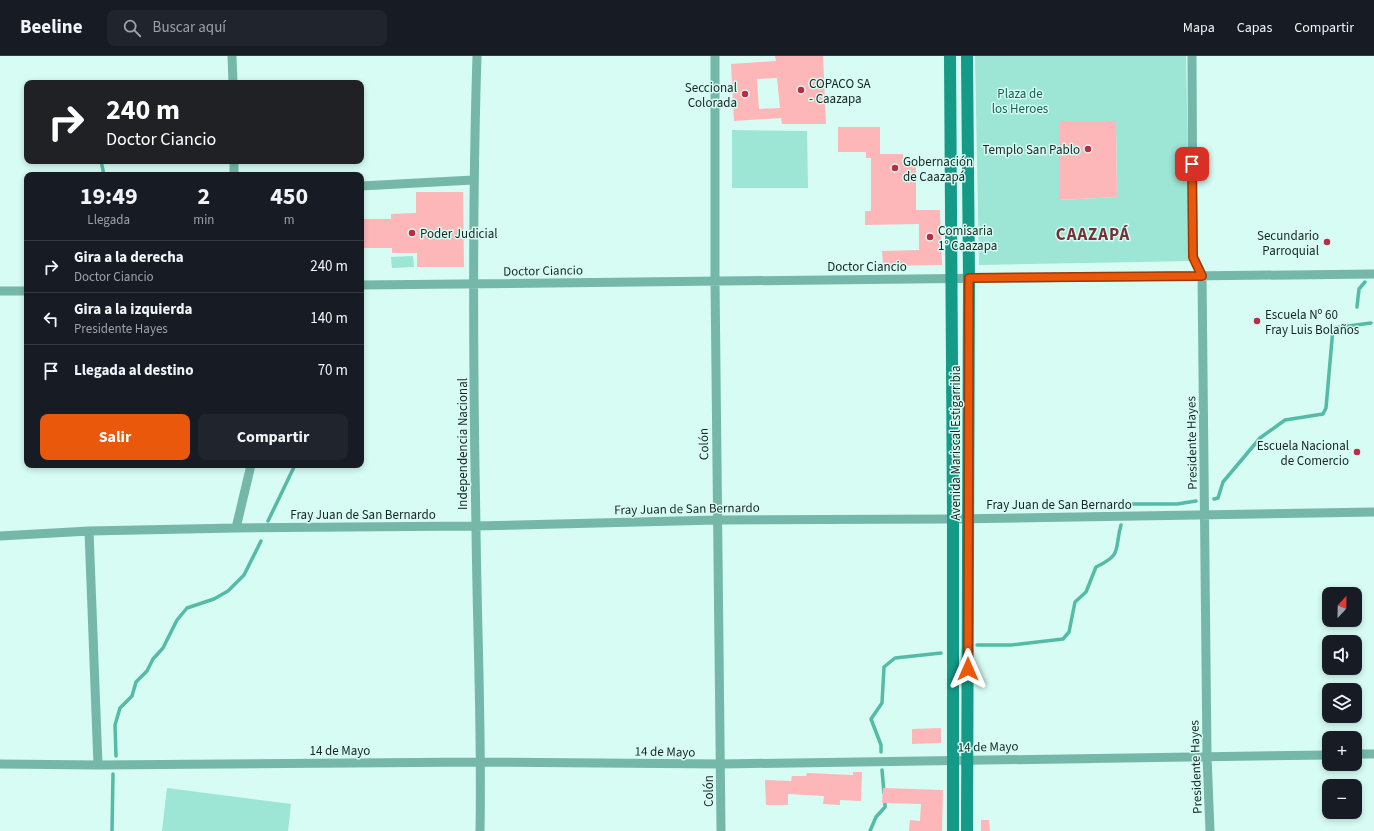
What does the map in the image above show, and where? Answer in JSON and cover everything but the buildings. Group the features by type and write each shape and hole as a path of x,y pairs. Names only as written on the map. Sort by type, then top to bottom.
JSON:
{"main road":[{"name":"Avenida Mariscal Estigarribia","path":"950,56 953,519 953,831"},
{"name":"Avenida Mariscal Estigarribia","path":"967,56 969,278 968,831"}],"street":[{"path":"232,56 233,80"},
{"name":"Independencia Nacional","path":"477,56 473,180 476,526 481,762 480,831"},
{"name":"Colón","path":"715,56 715,280 721,831"},
{"name":"Presidente Hayes","path":"1192,56 1193,257 1202,276 1206,516 1207,756 1210,831"},
{"path":"364,186 473,180"},
{"name":"Doctor Ciancio","path":"364,285 1374,274"},
{"path":"0,291 24,291"},
{"path":"236,528 250,468"},
{"name":"Fray Juan de San Bernardo","path":"0,536 89,531 236,528 476,526 717,520 1206,516 1374,512"},
{"path":"89,531 98,765"},
{"path":"1362,754 1374,754"},
{"name":"14 de Mayo","path":"0,764 98,765 481,762 721,764 953,759 1322,755"}],"green space":[{"name":"Plaza de los Heroes","path":"975,56 1186,56 1190,261 979,265","holes":["1059,121 1116,121 1117,197 1059,200"]},
{"path":"732,130 807,131 808,188 732,188"},
{"path":"413,256 414,267 392,268 391,257"},
{"path":"167,788 291,804 288,831 162,831"}],"waterway":[{"path":"102,164 103,172"},
{"path":"1357,307 1359,289 1365,282"},
{"path":"1214,499 1218,498 1223,482 1260,438 1285,420 1323,414 1326,408 1333,328 1371,323"},
{"path":"268,521 294,468"},
{"path":"1125,507 1126,504 1177,504 1196,501"},
{"path":"977,645 1011,645 1063,639 1069,632 1075,602 1086,592 1096,567 1114,555 1121,525"},
{"path":"116,756 115,725 120,708 132,696 136,682 147,671 153,659 163,648 177,620 187,608 214,599 228,591 244,575 261,541"},
{"path":"881,752 881,745 871,719 882,703 884,667 895,658 941,653"},
{"path":"882,770 884,793"},
{"path":"112,831 113,774"},
{"path":"870,831 876,817 885,807 885,799"}],"place":[{"name":"COPACO SA - Caazapa","path":"801,90"},
{"name":"Seccional Colorada","path":"745,94"},
{"name":"Templo San Pablo","path":"1088,149"},
{"name":"Gobernación de Caazapá","path":"895,168"},
{"name":"Poder Judicial","path":"412,233"},
{"name":"Comisaria 1° Caazapa","path":"930,237"},
{"name":"Secundario Parroquial","path":"1327,242"},
{"name":"Escuela Nº 60 Fray Luis Bolaños","path":"1257,321"},
{"name":"Escuela Nacional de Comercio","path":"1357,452"}],"district":[{"name":"CAAZAPÁ","path":"1093,234"}],"route":[{"path":"968,669 969,278 1202,276 1193,257 1192,164"}]}
